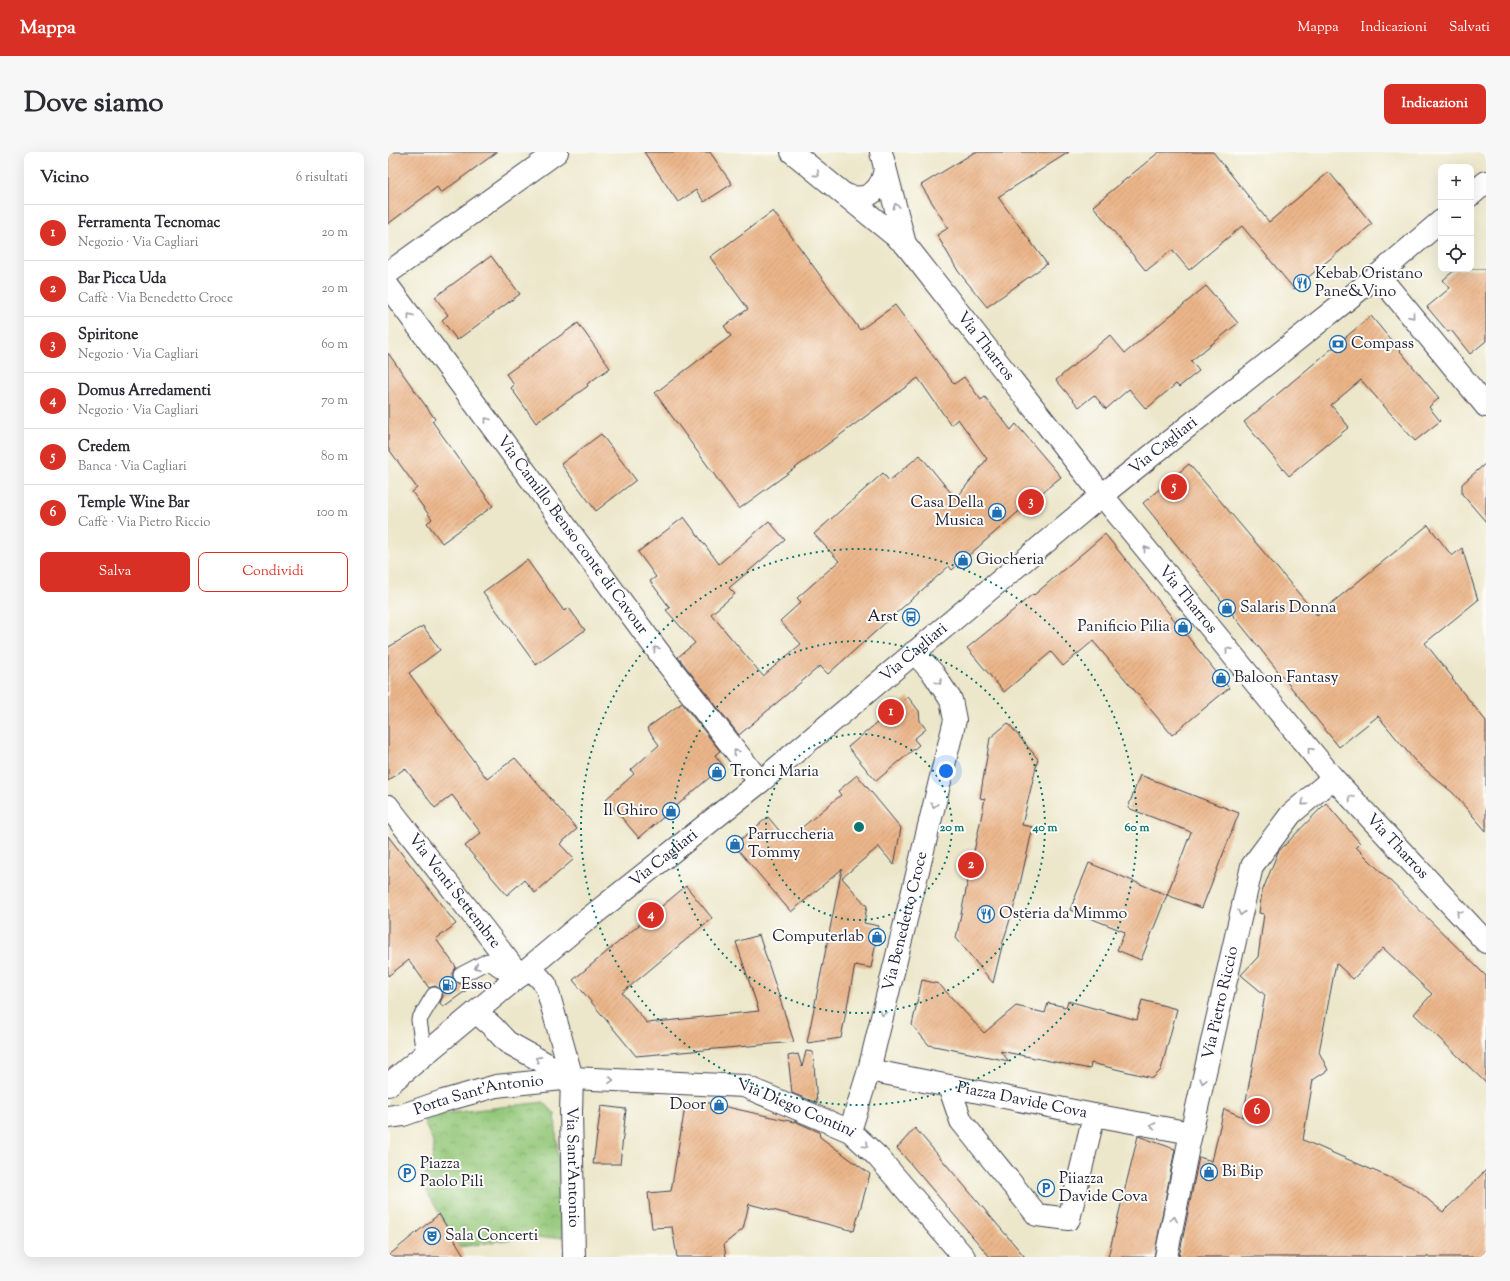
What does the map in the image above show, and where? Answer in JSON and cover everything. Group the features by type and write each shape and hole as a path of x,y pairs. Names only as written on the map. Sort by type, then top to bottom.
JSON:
{"street":[{"path":"388,273 557,152"},
{"name":"Via Tharros","path":"792,152 905,244 1102,495 1333,778 1486,942"},
{"path":"844,194 853,198 862,198 874,192 882,183 884,177 883,159"},
{"name":"Via Tharros","path":"883,159 905,244"},
{"path":"1474,192 1486,182"},
{"name":"Via Cagliari","path":"388,1086 522,974 760,782 1102,495 1378,275 1438,224"},
{"path":"1378,275 1486,406"},
{"name":"Via Camillo Benso conte di Cavour","path":"388,286 661,655 760,782"},
{"name":"Via Benedetto Croce","path":"850,1131 869,1070 955,720 951,700 933,674 914,652"},
{"name":"Via Pietro Riccio","path":"1166,1257 1191,1134 1252,866 1291,814 1333,778"},
{"name":"Via Venti Settembre","path":"388,806 522,974"},
{"path":"522,974 546,986 572,1078"},
{"name":"Porta Sant'Antonio","path":"476,1012 507,1042 572,1078"},
{"name":"Piazza Davide Cova","path":"869,1070 1191,1134"},
{"name":"Porta Sant'Antonio","path":"388,1117 404,1116 443,1101 496,1086 572,1078"},
{"name":"Via Diego Contini","path":"572,1078 744,1086 850,1131 877,1156 964,1257"},
{"name":"Via Sant'Antonio","path":"572,1078 571,1112 574,1257"},
{"name":"Piazza Davide Cova","path":"948,1086 961,1121 1037,1215 1069,1219 1094,1115"}],"lane":[{"path":"462,975 488,962 522,974"},
{"path":"424,1055 419,1020 434,995"}],"green space":[{"path":"544,1102 555,1114 563,1237 506,1240 459,1247 421,1182 430,1166 434,1149 431,1137 425,1124 424,1116"}],"building":[{"path":"388,152 497,152 441,193 437,187 388,224"},
{"path":"644,152 710,152 732,184 704,202 696,190 678,202"},
{"path":"975,152 1069,152 998,197 1047,264 987,307 958,271 937,235 948,228 921,185"},
{"path":"1159,152 1213,152 1269,222 1329,172 1372,224 1294,289 1242,226 1189,270 1172,250 1146,271 1093,206"},
{"path":"773,211 860,330 895,305 954,384 964,377 981,400 985,397 1011,430 1016,424 1061,477 952,570 949,566 828,674 820,666 739,735 678,657 695,643 666,610 670,608 650,581 656,577 638,552 684,517 719,564 769,521 785,540 729,588 735,594 711,614 763,676 801,644 780,621 801,602 797,598 839,561 814,534 883,473 889,481 920,455 956,499 987,459 958,419 951,425 918,378 739,509 655,393 731,336 724,326 748,309 710,257"},
{"path":"491,256 520,294 457,340 442,320 448,315 435,297"},
{"path":"1474,269 1486,269 1486,341 1470,354 1451,330 1448,332 1427,307 1450,288 1443,280 1452,272 1474,272"},
{"path":"1206,286 1238,323 1191,361 1199,371 1179,387 1176,384 1146,409 1129,389 1106,409 1094,395 1079,407 1056,380 1110,335 1125,353"},
{"path":"1371,316 1439,398 1429,407 1440,421 1415,441 1361,380 1331,405 1349,427 1289,476 1244,422"},
{"path":"578,323 610,368 587,384 588,386 536,423 511,388 514,385 506,374"},
{"path":"388,353 435,419 432,421 493,506 442,543 427,523 432,519 412,492 417,488 388,448"},
{"path":"601,434 636,480 596,511 561,464"},
{"path":"1486,463 1486,522 1462,494 1462,484"},
{"path":"1189,464 1317,615 1428,525 1452,556 1462,548 1478,600 1425,643 1486,721 1486,831 1453,793 1415,761 1378,716 1339,747 1143,503"},
{"path":"1105,534 1229,688 1172,735 1093,641 1063,666 1051,652 1004,692 967,648 1033,594 1034,595"},
{"path":"527,560 564,611 569,608 585,630 536,665 483,592"},
{"path":"423,626 440,650 409,673 487,779 515,758 577,829 560,844 574,859 535,893 524,880 507,895 465,846 481,833 452,795 435,808 405,768 388,781 388,645 389,647"},
{"path":"908,697 919,711 920,721 926,729 914,739 919,745 876,781 848,747"},
{"path":"682,703 720,751 715,755 723,766 639,838 606,799 634,774 631,770 659,745 647,728"},
{"path":"1008,723 1038,759 1022,825 1033,827 1017,897 1003,942 993,983 956,938 985,799 980,798 990,738"},
{"path":"857,775 901,828 894,865 878,846 842,878 867,906 864,923 879,926 871,968 855,965 841,1038 807,1043 842,869 791,912 734,845 768,817 787,840 841,795 838,791"},
{"path":"1140,775 1239,813 1202,908 1167,895 1191,832 1128,808"},
{"path":"1326,803 1360,843 1356,847 1486,976 1486,1083 1414,1014 1432,994 1383,948 1353,979 1336,963 1319,1052 1328,1070 1313,1080 1303,1140 1414,1188 1443,1212 1486,1170 1486,1257 1179,1257 1199,1157 1212,1161 1224,1109 1243,1117 1265,995 1241,975 1258,957 1264,914 1259,913 1262,892 1278,852"},
{"path":"388,836 456,924 436,939 456,967 452,974 453,979 460,984 467,982 471,987 443,1007 440,1003 443,996 442,990 435,986 429,988 409,960 388,976"},
{"path":"1089,863 1167,895 1141,960 1117,950 1125,932 1070,910"},
{"path":"686,886 712,918 622,993 647,1023 759,1011 736,942 759,935 794,1042 636,1056 573,980"},
{"path":"922,980 939,984 984,1033 1016,1006 1045,1013 1048,1003 1066,1007 1068,1001 1137,1020 1142,1000 1177,1009 1161,1070 1153,1078 1091,1063 1090,1069 1000,1051 1009,1061 929,1045 912,1025"},
{"path":"806,1051 813,1052 817,1103 792,1093 788,1056 798,1054 802,1067"},
{"path":"700,1101 794,1121 819,1132 820,1137 870,1174 854,1231 749,1204 743,1229 724,1244 726,1257 677,1257 672,1227 652,1228 648,1193 671,1191 685,1107 697,1110"},
{"path":"601,1106 626,1109 620,1164 593,1164"},
{"path":"915,1128 1025,1257 990,1257 897,1148"},
{"path":"1138,1136 1175,1149 1154,1257 1108,1257"},
{"name":"Sala Concerti","path":"439,1214 465,1257 388,1257 388,1256"}],"place":[{"name":"Kebab Oristano Pane&Vino","path":"1302,283"},
{"name":"Compass","path":"1338,344"},
{"name":"Credem","path":"1174,487"},
{"name":"Spiritone","path":"1031,502"},
{"name":"Casa Della Musica","path":"997,512"},
{"name":"Giocheria","path":"963,560"},
{"name":"Salaris Donna","path":"1227,608"},
{"name":"Arst","path":"911,617"},
{"name":"Panificio Pilia","path":"1183,627"},
{"name":"Baloon Fantasy","path":"1221,678"},
{"name":"Ferramenta Tecnomac","path":"891,712"},
{"name":"Tronci Maria","path":"717,772"},
{"name":"Il Ghiro","path":"671,811"},
{"name":"Parruccheria Tommy","path":"735,844"},
{"name":"Bar Picca Uda","path":"971,865"},
{"name":"Osteria da Mimmo","path":"986,914"},
{"name":"Domus Arredamenti","path":"651,915"},
{"name":"Computerlab","path":"877,937"},
{"name":"Esso","path":"448,985"},
{"name":"Door","path":"719,1105"},
{"name":"Temple Wine Bar","path":"1257,1111"},
{"name":"Bi Bip","path":"1209,1172"},
{"name":"Piazza Paolo Pili","path":"407,1173"},
{"name":"Piiazza Davide Cova","path":"1046,1188"},
{"name":"Sala Concerti","path":"432,1236"}]}
